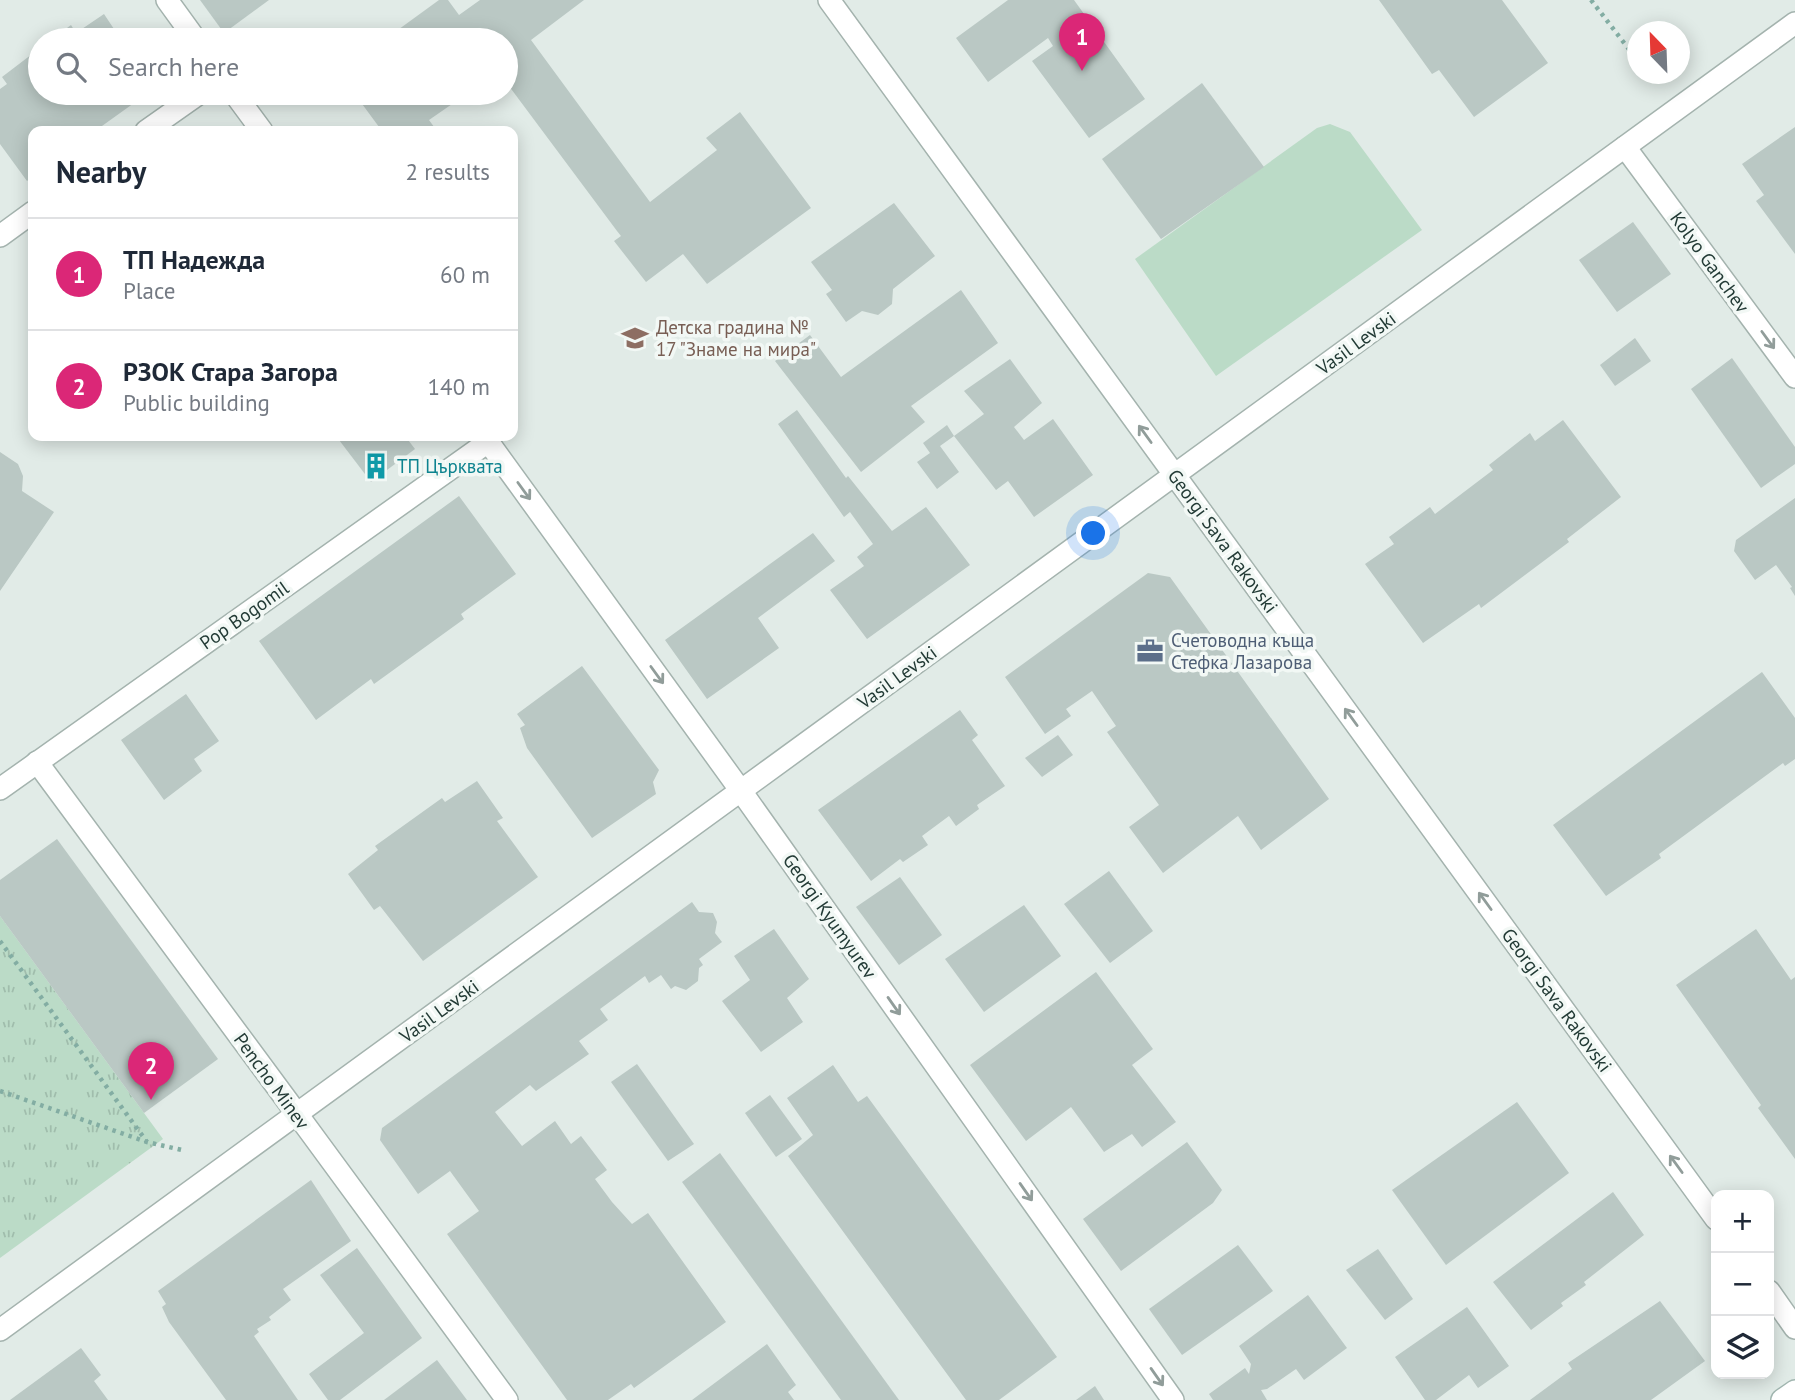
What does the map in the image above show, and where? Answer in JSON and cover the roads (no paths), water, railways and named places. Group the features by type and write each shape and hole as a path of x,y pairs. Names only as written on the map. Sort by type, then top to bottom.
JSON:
{"street":[{"path":"167,0 187,28"},
{"name":"Georgi Sava Rakovski","path":"829,0 1711,1212"},
{"name":"Vasil Levski","path":"0,1330 1795,23"},
{"path":"153,126 183,105"},
{"path":"243,105 258,126"},
{"name":"Kolyo Ganchev","path":"1625,147 1795,377"},
{"path":"0,236 28,216"},
{"name":"Pop Bogomil","path":"0,789 483,441"},
{"name":"Georgi Kyumyurev","path":"487,441 741,790 1173,1400"},
{"name":"Pencho Minev","path":"37,762 507,1400"},
{"path":"1774,1299 1795,1328"},
{"path":"1782,1400 1795,1391"}],"place":[{"name":"ТП Надежда","path":"1082,71"},
{"name":"Детска градина № 17 \"Знаме на мира\"","path":"635,338"},
{"name":"ТП Църквата","path":"376,466"},
{"name":"Счетоводна къща Стефка Лазарова","path":"1150,651"},
{"name":"РЗОК Стара Загора","path":"151,1100"}]}
